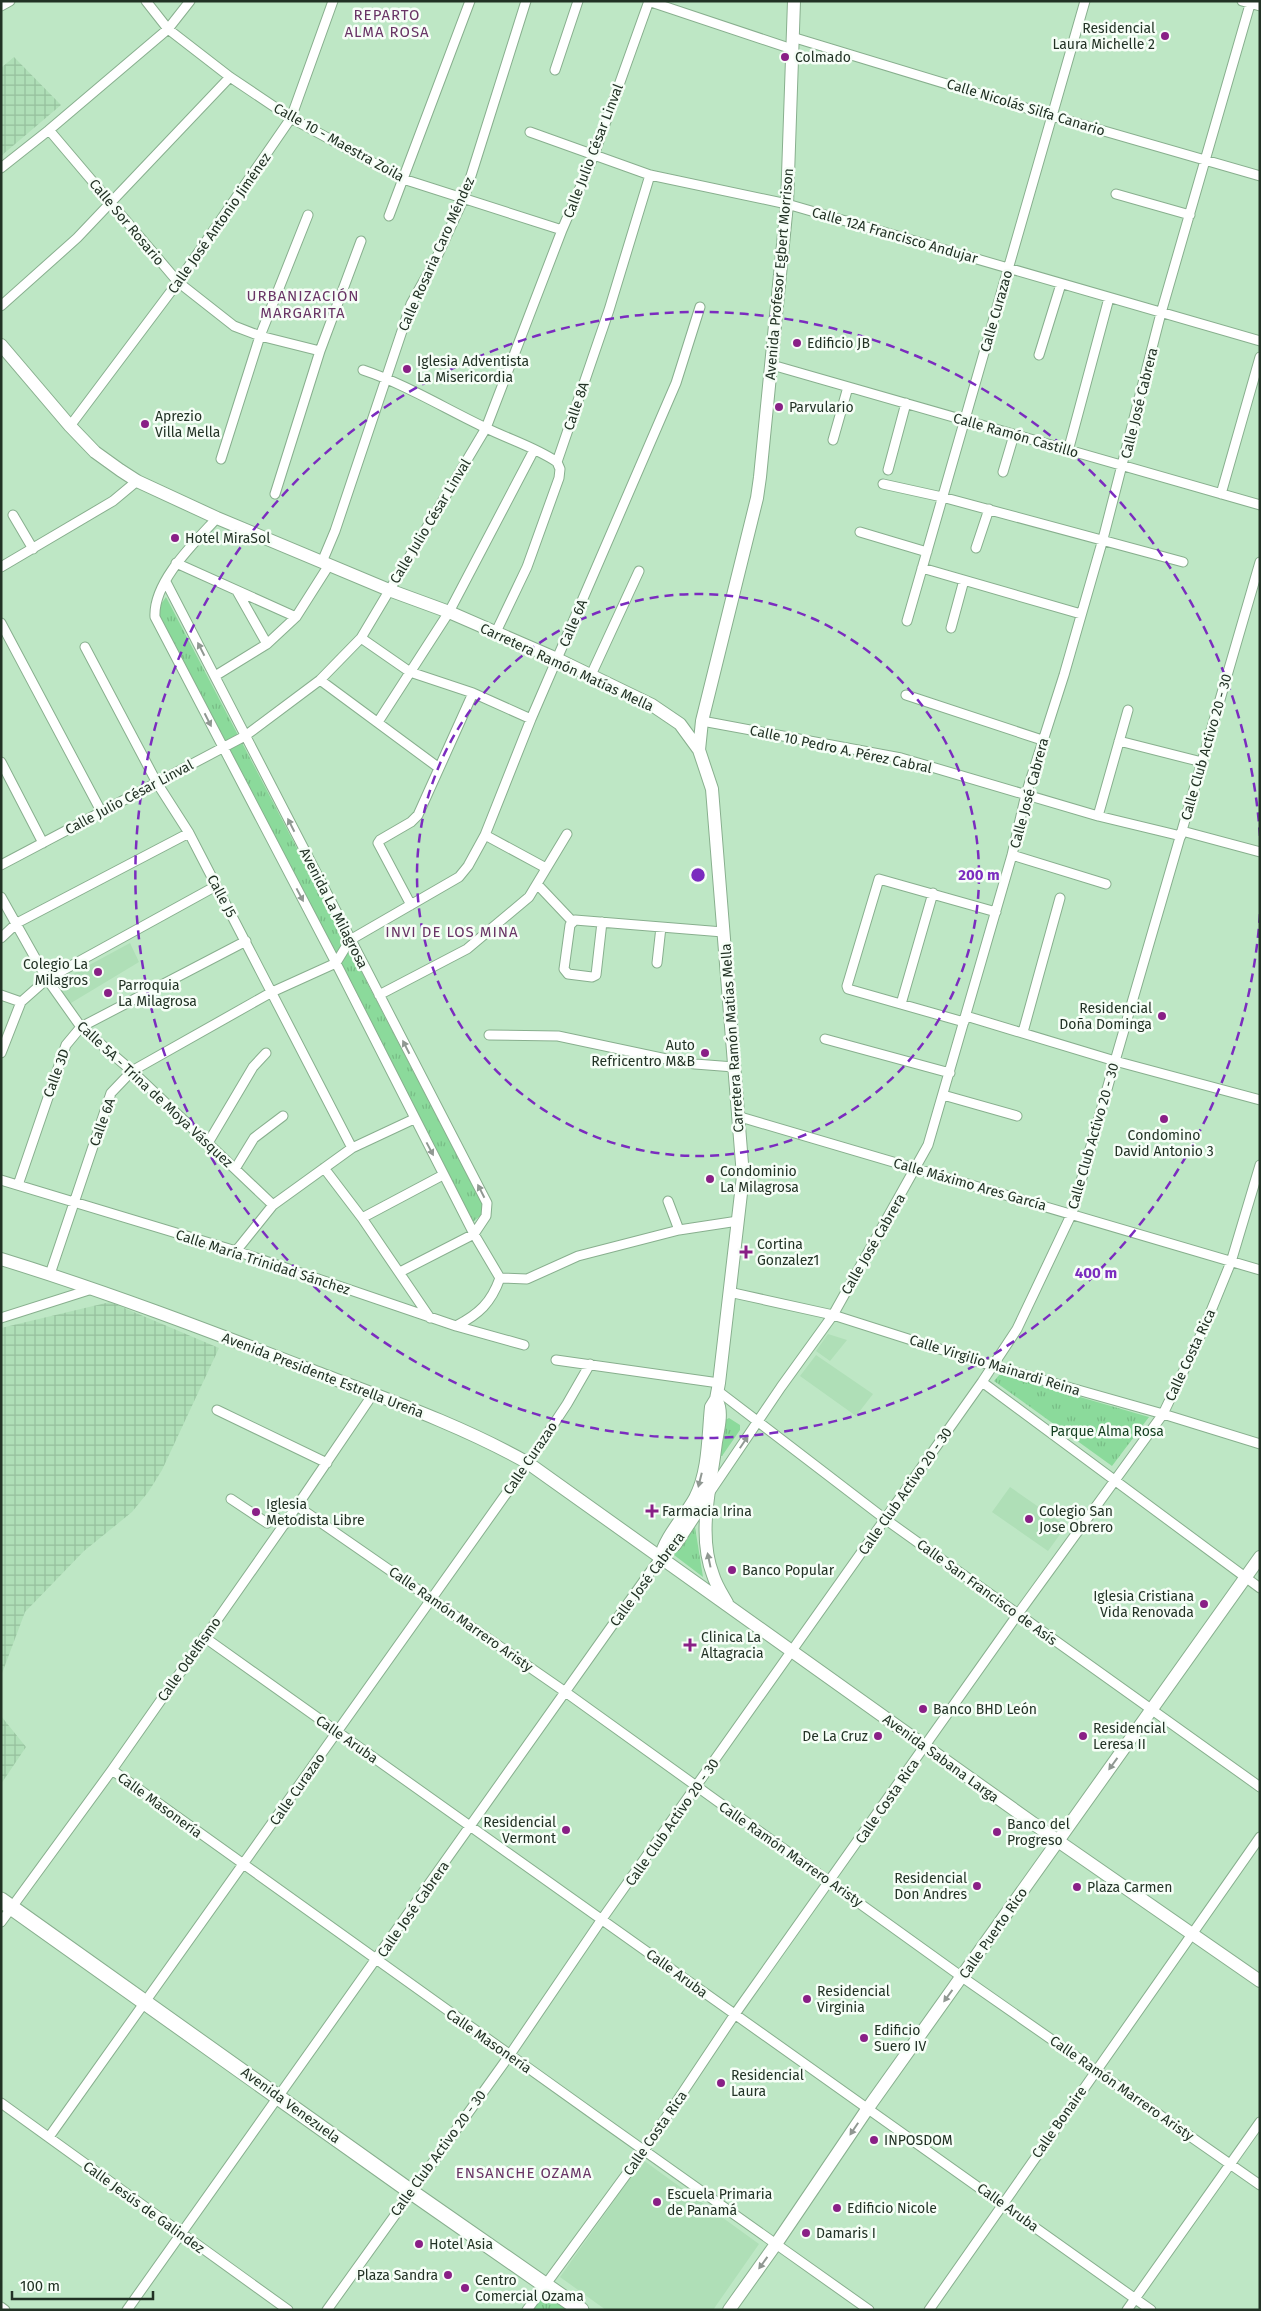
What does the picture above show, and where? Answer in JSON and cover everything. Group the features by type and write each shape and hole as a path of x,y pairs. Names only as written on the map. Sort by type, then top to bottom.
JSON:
{"main road":[{"name":"Avenida Profesor Egbert Morrison","path":"699,750 702,721 757,498 787,204 794,1"},
{"name":"Carretera Ramón Matías Mella","path":"1,345 70,426 95,452 137,481 216,518 389,590 449,612 557,659 652,706 680,724 699,750 712,789 742,1176 718,1391 718,1425 705,1532 708,1558 713,1576 728,1605"},
{"name":"Avenida Presidente Estrella Ureña","path":"1,1258 92,1288 372,1394 486,1440 528,1463 625,1531"},
{"name":"Carretera Ramón Matías Mella","path":"660,1558 662,1548 696,1497 704,1464 711,1407 718,1391"},
{"name":"Calle José Cabrera","path":"660,1558 670,1551 710,1492"},
{"name":"Avenida Sabana Larga","path":"625,1531 925,1747 1260,1981"},
{"name":"Calle Puerto Rico","path":"729,2310 868,2108 1260,1557"},
{"name":"Avenida Venezuela","path":"6,1904 581,2310"}],"street":[{"path":"1,6 10,1"},
{"name":"Calle 10 - Maestra Zoila","path":"146,1 168,29 230,77 292,118 403,179 562,230"},
{"path":"1,168 49,130 168,29 190,1"},
{"name":"Calle José Antonio Jiménez","path":"70,426 178,282 292,118 333,1"},
{"path":"390,216 470,1"},
{"name":"Calle Rosaria Caro Méndez","path":"215,676 267,644 296,617 326,564 335,531 411,304 436,259 464,198 526,1"},
{"path":"555,70 578,1"},
{"name":"Calle Nicolás Silfa Canario","path":"649,1 1260,176"},
{"name":"Calle Julio César Linval","path":"1,865 245,736 320,680 361,638 486,428 562,230 594,155 649,1"},
{"name":"Calle Curazao","path":"907,621 1085,1"},
{"path":"1248,2 1260,6"},
{"name":"Calle José Cabrera","path":"710,1492 832,1315 916,1169 928,1144 1012,856 1026,794 1103,540 1161,313 1190,215 1248,2"},
{"path":"1,306 78,238 230,77"},
{"name":"Calle Sor Rosario","path":"49,130 178,282 234,326 260,336 320,351"},
{"name":"Calle 12A Francisco Andujar","path":"530,132 650,175 787,204 1260,341"},
{"name":"Calle 8A","path":"496,632 527,567 559,478 560,469 557,462 609,310 650,175"},
{"path":"1116,194 1190,215"},
{"path":"221,459 260,336 308,215"},
{"path":"275,494 320,351 361,241"},
{"path":"1039,355 1061,284"},
{"path":"1068,451 1109,298"},
{"name":"Calle 6A","path":"50,1274 111,1094 132,1071 272,992 336,962 350,940 459,877 468,866 485,835 531,718 676,382 700,307"},
{"path":"1221,494 1260,357"},
{"name":"Calle Ramón Castillo","path":"772,365 1260,505"},
{"path":"363,370 386,378 557,462"},
{"path":"832,440 848,387"},
{"path":"888,470 906,403"},
{"path":"1003,472 1014,435"},
{"path":"378,722 449,612 534,450"},
{"path":"1,568 113,501 137,481"},
{"path":"883,484 942,496 1182,562"},
{"path":"976,548 989,509"},
{"path":"13,514 33,549"},
{"name":"Avenida La Milagrosa","path":"216,518 176,563 154,605 155,618 336,962 443,1175 500,1278"},
{"path":"860,532 927,552"},
{"name":"Calle Club Activo 20 - 30","path":"327,2310 410,2191 509,2056 602,1919 982,1382 1016,1329 1072,1213 1114,1061 1260,562"},
{"path":"176,563 296,617"},
{"path":"922,568 1081,614"},
{"path":"591,676 639,571"},
{"path":"951,628 964,580"},
{"name":"Avenida La Milagrosa","path":"166,582 487,1203 486,1216 474,1234"},
{"path":"237,591 267,644"},
{"path":"1,623 102,813"},
{"path":"361,638 410,672 473,693 531,718"},
{"name":"Calle J5","path":"85,647 157,782 188,833 246,941 352,1148"},
{"path":"320,680 439,768"},
{"path":"411,905 378,843 415,819 473,693"},
{"path":"906,695 1042,740"},
{"path":"1098,816 1128,710"},
{"name":"Calle 10 Pedro A. Pérez Cabral","path":"702,721 901,758 1098,816 1260,852"},
{"path":"1119,742 1202,762"},
{"path":"1,762 43,843"},
{"path":"1,938 17,923 188,833"},
{"path":"379,995 467,949 529,897 567,834"},
{"path":"485,835 546,868"},
{"path":"1012,856 1106,884"},
{"path":"996,912 879,879 847,988 902,1004 1023,1032 1114,1061 1260,1100"},
{"path":"537,884 572,921 723,932"},
{"path":"1,1053 21,1002 47,979 216,886"},
{"path":"902,1004 933,893"},
{"name":"Calle 5A - Trina de Moya Vásquez","path":"1,897 47,979 81,1027 132,1071 273,1205"},
{"path":"1023,1032 1060,898"},
{"path":"572,921 564,969 568,974 592,977 596,975 602,922"},
{"path":"657,963 661,927"},
{"name":"Calle 3D","path":"18,1185 66,1045 81,1027 246,941"},
{"path":"1,996 21,1002"},
{"path":"490,1035 558,1036 671,1060 734,1067"},
{"path":"825,1039 950,1073"},
{"path":"208,1143 253,1067 266,1053"},
{"path":"944,1094 1018,1116"},
{"path":"235,1169 254,1138 283,1116"},
{"name":"Calle Máximo Ares García","path":"737,1116 1072,1213 1260,1270"},
{"path":"236,1251 273,1205 352,1148 414,1119"},
{"name":"Calle Costa Rica","path":"527,2310 645,2149 735,2014 1018,1614 1163,1414 1204,1328 1231,1262 1260,1165"},
{"path":"324,1168 362,1218 430,1318"},
{"path":"362,1218 443,1175"},
{"name":"Calle María Trinidad Sánchez","path":"1,1180 236,1251 430,1318 524,1344"},
{"path":"668,1201 679,1230"},
{"path":"456,1326 488,1303 494,1296 500,1278 527,1279 578,1256 679,1230 738,1221"},
{"path":"400,1272 474,1234"},
{"path":"1,1318 92,1288"},
{"name":"Calle Virgilio Mainardi Reina","path":"729,1292 832,1315 993,1366 1163,1414 1260,1444"},
{"path":"556,1360 590,1364 718,1391"},
{"name":"Calle Curazao","path":"49,2137 528,1463 567,1404 590,1364"},
{"path":"982,1382 1260,1588"},
{"name":"Calle San Francisco de Asís","path":"718,1391 885,1519 1260,1787"},
{"name":"Calle Odelfismo","path":"1,1922 6,1904 112,1770 298,1506 372,1394"},
{"path":"217,1410 327,1463"},
{"path":"231,1499 267,1524 274,1517 285,1524"},
{"name":"Calle Ramón Marrero Aristy","path":"298,1506 564,1691 962,1977 1260,2185"},
{"name":"Calle José Cabrera","path":"127,2310 660,1558"},
{"name":"Calle Aruba","path":"204,1637 1002,2202 1151,2310"},
{"name":"Calle Masonería","path":"112,1770 509,2056 645,2149 869,2310"},
{"name":"Calle Bonaire","path":"929,2310 1002,2202 1191,1932 1260,1837"},
{"name":"Calle Jesús de Galindez","path":"1,2103 180,2234 288,2310"},
{"path":"1127,2310 1260,2122"},
{"path":"1,2307 5,2310"}],"shaded area":[{"path":"14,57 61,105 1,156 1,68"},
{"name":"Colegio La Milagros","path":"130,943 139,962 66,1006 56,983"},
{"path":"110,1302 219,1348 162,1470 149,1491 132,1512 84,1551 25,1612 1,1676 1,1328"},
{"path":"828,1334 847,1340 830,1361 816,1351"},
{"path":"816,1355 873,1394 856,1416 800,1376"},
{"name":"Colegio San Jose Obrero","path":"1010,1487 1066,1526 1048,1551 992,1512"},
{"path":"1,1716 26,1747 1,1784"},
{"name":"Escuela Primaria de Panamá","path":"643,2160 759,2244 713,2310 606,2310 560,2277"}],"green space":[{"path":"166,597 483,1205 481,1215 473,1222 160,616 159,607"},
{"name":"Parque Alma Rosa","path":"1000,1374 1149,1417 1112,1466 994,1381"},
{"path":"729,1418 740,1425 740,1430 722,1456 720,1456 723,1421"},
{"path":"695,1527 703,1577 674,1555"},
{"path":"545,2290 574,2310 531,2310"}],"place":[{"name":"Residencial Laura Michelle 2","path":"1165,36"},
{"name":"Colmado","path":"785,57"},
{"name":"Edificio JB","path":"797,343"},
{"name":"Iglesia Adventista La Misericordia","path":"407,369"},
{"name":"Parvulario","path":"779,407"},
{"name":"Aprezio Villa Mella","path":"145,424"},
{"name":"Hotel MiraSol","path":"175,538"},
{"name":"Colegio La Milagros","path":"98,972"},
{"name":"Parroquia La Milagrosa","path":"108,993"},
{"name":"Residencial Doña Dominga","path":"1162,1016"},
{"name":"Auto Refricentro M&B","path":"705,1053"},
{"name":"Condomino David Antonio 3","path":"1164,1119"},
{"name":"Condominio La Milagrosa","path":"710,1179"},
{"name":"Cortina Gonzalez1","path":"746,1252"},
{"name":"Farmacia Irina","path":"652,1511"},
{"name":"Iglesia Metodista Libre","path":"256,1512"},
{"name":"Colegio San Jose Obrero","path":"1029,1519"},
{"name":"Banco Popular","path":"732,1570"},
{"name":"Iglesia Cristiana Vida Renovada","path":"1204,1604"},
{"name":"Clinica La Altagracia","path":"690,1645"},
{"name":"Banco BHD León","path":"923,1709"},
{"name":"De La Cruz","path":"878,1736"},
{"name":"Residencial Leresa II","path":"1083,1736"},
{"name":"Residencial Vermont","path":"566,1830"},
{"name":"Banco del Progreso","path":"997,1832"},
{"name":"Residencial Don Andres","path":"977,1886"},
{"name":"Plaza Carmen","path":"1077,1887"},
{"name":"Residencial Virginia","path":"807,1999"},
{"name":"Edificio Suero IV","path":"864,2038"},
{"name":"Residencial Laura","path":"721,2083"},
{"name":"INPOSDOM","path":"874,2140"},
{"name":"Escuela Primaria de Panamá","path":"657,2202"},
{"name":"Edificio Nicole","path":"837,2208"},
{"name":"Damaris I","path":"806,2233"},
{"name":"Hotel Asia","path":"419,2244"},
{"name":"Plaza Sandra","path":"448,2275"},
{"name":"Centro Comercial Ozama","path":"465,2288"}],"district":[{"name":"REPARTO ALMA ROSA","path":"387,24"},
{"name":"URBANIZACIÓN MARGARITA","path":"303,304"},
{"name":"INVI DE LOS MINA","path":"452,932"},
{"name":"ENSANCHE OZAMA","path":"524,2173"}]}
